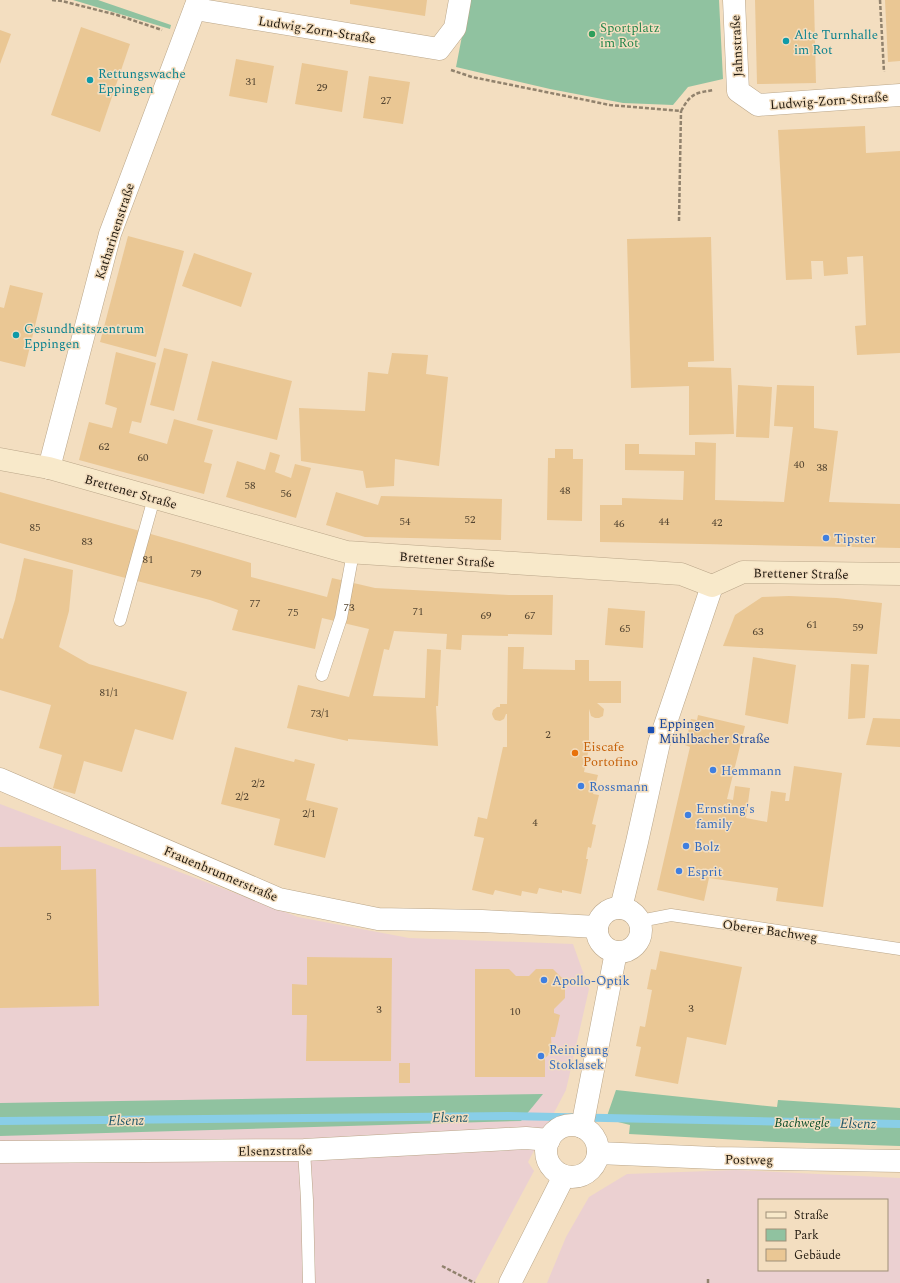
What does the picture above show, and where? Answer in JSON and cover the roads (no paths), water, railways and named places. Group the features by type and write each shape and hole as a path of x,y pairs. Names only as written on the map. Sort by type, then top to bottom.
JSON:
{"street":[{"name":"Ludwig-Zorn-Straße","path":"196,4 439,49 455,28 460,0"},
{"name":"Jahnstraße","path":"734,0 738,91"},
{"name":"Katharinenstraße","path":"48,468 110,234 196,4"},
{"name":"Ludwig-Zorn-Straße","path":"738,91 758,105 892,96"},
{"name":"Brettener Straße","path":"0,459 48,468 353,553 681,574 712,586 743,572 900,574"},
{"path":"620,908 637,842 659,743 712,586"},
{"name":"Frauenbrunnerstraße","path":"0,779 279,900 378,919 482,920 597,927"},
{"path":"620,908 632,912 640,921 641,934 639,941 629,950 616,952 609,950 600,940 597,927 599,921 608,911 620,908"},
{"path":"582,1127 616,952"},
{"path":"567,1126 582,1127 594,1137 597,1144 598,1153 596,1160 593,1167 587,1173 580,1176 564,1176 556,1172 547,1157 549,1140 559,1129 567,1126"},
{"name":"Elsenzstraße","path":"0,1152 304,1150 526,1138 549,1140"},
{"name":"Postweg","path":"598,1153 715,1158 900,1161"},
{"path":"510,1283 564,1176"}],"lane":[{"path":"120,620 154,498"},
{"path":"322,675 341,618 353,553"},
{"name":"Oberer Bachweg","path":"640,921 671,916 900,949"},
{"path":"304,1150 309,1283"}],"waterway":[{"name":"Elsenz","path":"0,1121 508,1116 900,1124"}],"place":[{"name":"Sportplatz im Rot","path":"592,34"},
{"name":"Alte Turnhalle im Rot","path":"786,41"},
{"name":"Rettungswache Eppingen","path":"90,80"},
{"name":"Gesundheitszentrum Eppingen","path":"16,335"},
{"name":"Tipster","path":"826,538"},
{"name":"Eppingen Mühlbacher Straße","path":"651,730"},
{"name":"Eiscafe Portofino","path":"575,753"},
{"name":"Hemmann","path":"713,770"},
{"name":"Rossmann","path":"581,786"},
{"name":"Ernsting's family","path":"688,815"},
{"name":"Bolz","path":"686,846"},
{"name":"Esprit","path":"679,871"},
{"name":"Apollo-Optik","path":"544,980"},
{"name":"Reinigung Stoklasek","path":"541,1056"}],"park label":[{"name":"Bachwegle","path":"802,1122"}]}
